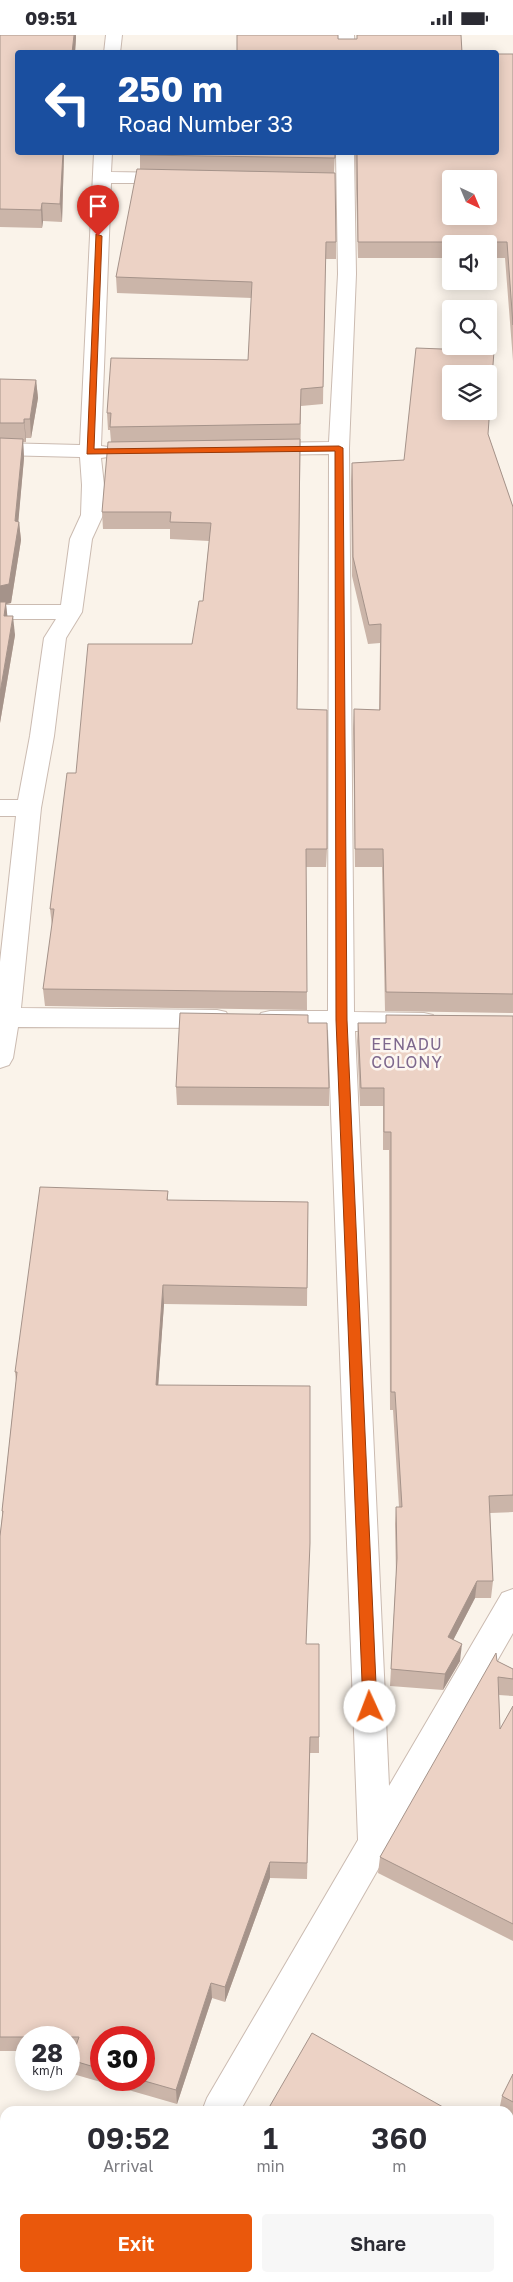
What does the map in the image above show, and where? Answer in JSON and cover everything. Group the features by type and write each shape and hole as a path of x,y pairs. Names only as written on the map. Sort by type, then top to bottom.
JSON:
{"street":[{"path":"112,50 114,35"},
{"path":"346,35 347,50"},
{"path":"0,1058 3,1017 30,808 55,638 71,612 81,539 92,515 93,485 90,452 103,155"},
{"path":"344,155 335,182 347,274 339,448 341,1020 375,1845"},
{"path":"101,177 189,179"},
{"path":"249,450 339,448"},
{"path":"0,449 90,452 130,451"},
{"path":"0,612 71,612"},
{"path":"0,808 30,808"},
{"path":"3,1017 341,1020 446,1023"},
{"path":"223,2106 513,1603"}],"building":[{"path":"0,35 74,35 72,50 15,50 15,155 63,155 60,204 42,203 41,210 0,209"},
{"path":"237,35 338,35 338,39 357,39 357,35 461,35 462,50 237,50"},
{"path":"499,54 513,54 513,325 507,242 497,242 497,235 442,235 442,242 358,242 357,155 499,155"},
{"path":"140,155 335,155 335,158"},
{"path":"137,169 335,173 336,242 326,242 323,387 301,389 300,424 110,427 111,413 107,413 111,358 248,360 252,282 116,277"},
{"path":"416,348 442,349 442,355 494,355 493,365 442,365 442,420 489,420 488,434 513,507 513,994 386,992 383,849 355,849 354,709 380,710 381,624 369,625 353,557 352,463 404,460"},
{"path":"0,379 36,380 30,419 24,419 24,423 0,423"},
{"path":"0,438 23,439 15,521 19,522 9,584 0,586"},
{"path":"300,439 297,709 327,710 327,849 306,849 307,992 43,989 54,909 50,909 67,773 76,773 88,644 192,644 199,601 203,601 211,523 170,522 171,512 102,512 108,442"},
{"path":"0,602 6,602 4,616 13,616 0,693"},
{"path":"180,1013 308,1015 308,1023 327,1023 329,1088 176,1087"},
{"path":"386,1015 513,1016 513,1495 489,1496 493,1581 477,1581 448,1637 462,1644 445,1674 391,1669 397,1558 396,1507 402,1507 395,1392 391,1392 391,1132 384,1132 384,1088 361,1088 358,1023 386,1023"},
{"path":"40,1187 168,1191 167,1200 308,1202 307,1288 163,1285 156,1385 310,1386 310,1543 306,1644 319,1644 319,1737 310,1737 307,1863 270,1862 225,1987 211,1983 176,2090 155,2084 155,2026 90,2026 90,2066 80,2063 80,2026 15,2026 15,2037 0,2037 0,1536 17,1372 15,1372"},
{"path":"496,1653 497,1661 513,1669 513,1679 498,1677 500,1729 513,1706 513,1924 380,1857"},
{"path":"312,2033 441,2106 270,2106"},
{"path":"513,2074 513,2102 502,2096"}],"district":[{"name":"EENADU COLONY","path":"407,1053"}],"route":[{"path":"98,236 90,452 339,448 341,1020 370,1707"}]}
